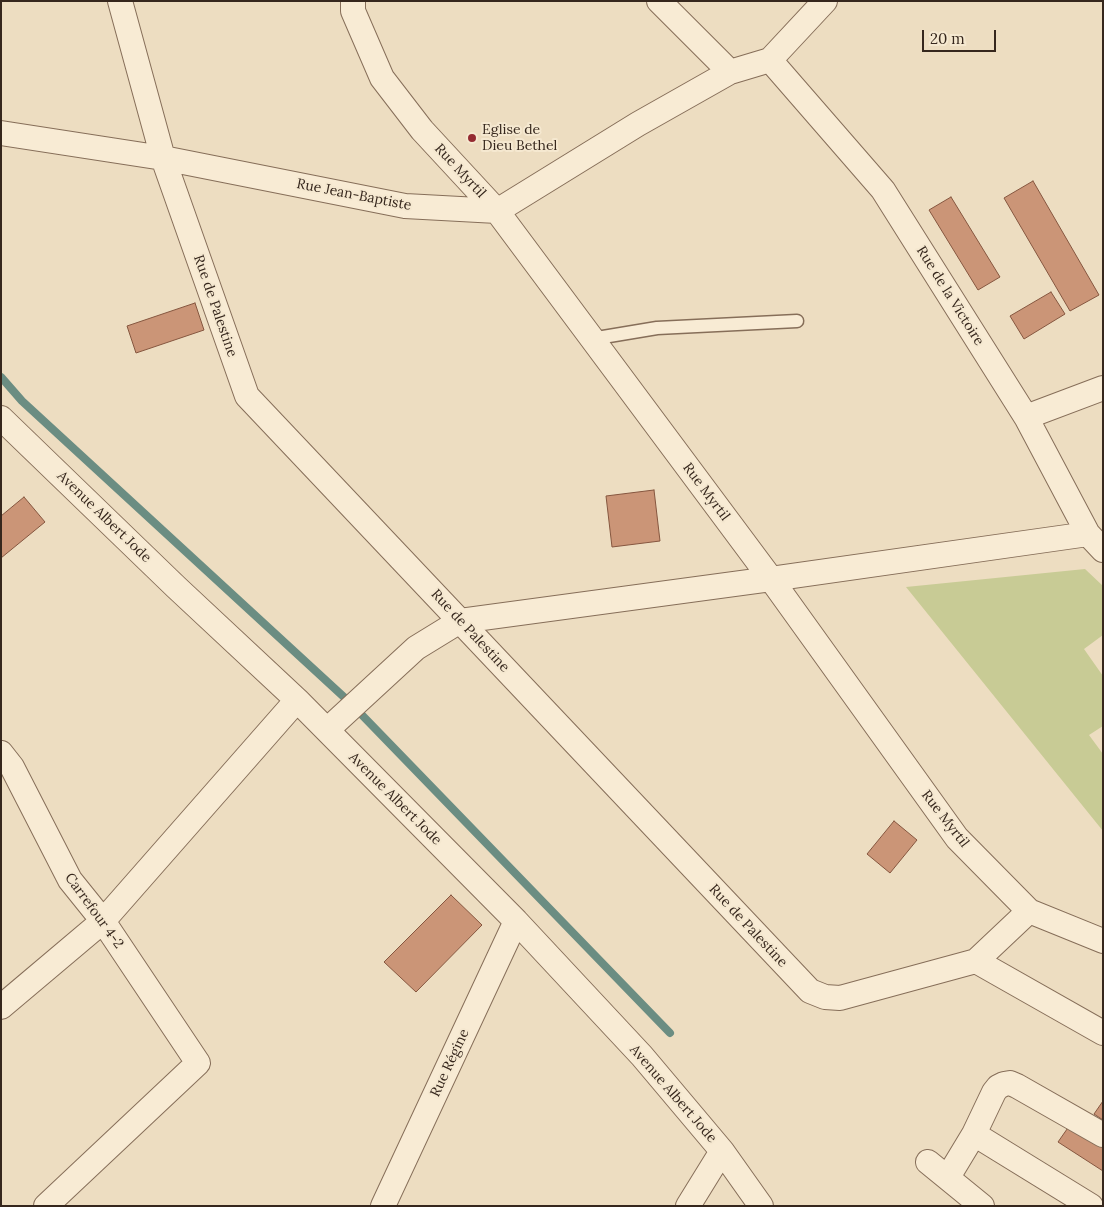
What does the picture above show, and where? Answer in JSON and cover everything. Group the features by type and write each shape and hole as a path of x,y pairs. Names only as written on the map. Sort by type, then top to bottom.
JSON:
{"street":[{"name":"Rue de Palestine","path":"120,1 163,158 247,396 810,991 825,997 840,998 976,961 1029,911"},
{"name":"Rue Myrtil","path":"353,1 353,11 382,78 422,130 497,211 770,579 957,838 1029,911 1103,941"},
{"path":"659,1 730,72"},
{"path":"497,211 638,124 730,72 770,60 825,1"},
{"name":"Rue de la Victoire","path":"770,60 883,190 1026,417 1095,542"},
{"name":"Rue Jean-Baptiste","path":"1,133 163,158 405,206 497,211"},
{"path":"1026,417 1103,388"},
{"name":"Avenue Albert Jode","path":"1,418 176,587 297,700 516,921 642,1056 722,1151 761,1206"},
{"path":"327,730 416,648 460,620 770,579 1095,542"},
{"path":"1,1007 103,921 297,700"},
{"name":"Carrefour 4-2","path":"1,753 12,766 70,880 103,921 198,1062 46,1206"},
{"name":"Rue Régine","path":"383,1206 516,921"},
{"path":"976,961 1103,1033"},
{"path":"948,1177 974,1134 994,1092 1004,1084 1016,1086 1103,1135"},
{"path":"974,1134 1091,1206"},
{"path":"688,1206 722,1151"},
{"path":"928,1162 948,1177 977,1204"}],"lane":[{"path":"591,339 656,328 797,321"}],"green space":[{"path":"1085,569 1103,586 1103,635 1084,649 1103,676 1103,726 1089,735 1103,754 1103,831 906,587"}],"building":[{"path":"1033,181 1099,295 1070,311 1004,198"},
{"path":"951,197 1000,277 978,290 929,210"},
{"path":"1051,292 1065,314 1024,339 1010,316"},
{"path":"195,303 204,330 136,353 127,326"},
{"path":"654,490 660,541 612,547 606,496"},
{"path":"24,497 45,522 1,558 1,516"},
{"path":"894,821 917,840 890,873 867,854"},
{"path":"451,895 482,925 416,992 384,962"},
{"path":"1103,1101 1103,1120 1094,1114"},
{"path":"1072,1122 1103,1142 1103,1171 1058,1142"}],"waterway":[{"path":"1,377 22,401 345,698"},
{"path":"360,713 670,1033"}],"place":[{"name":"Eglise de Dieu Bethel","path":"472,138"}]}
